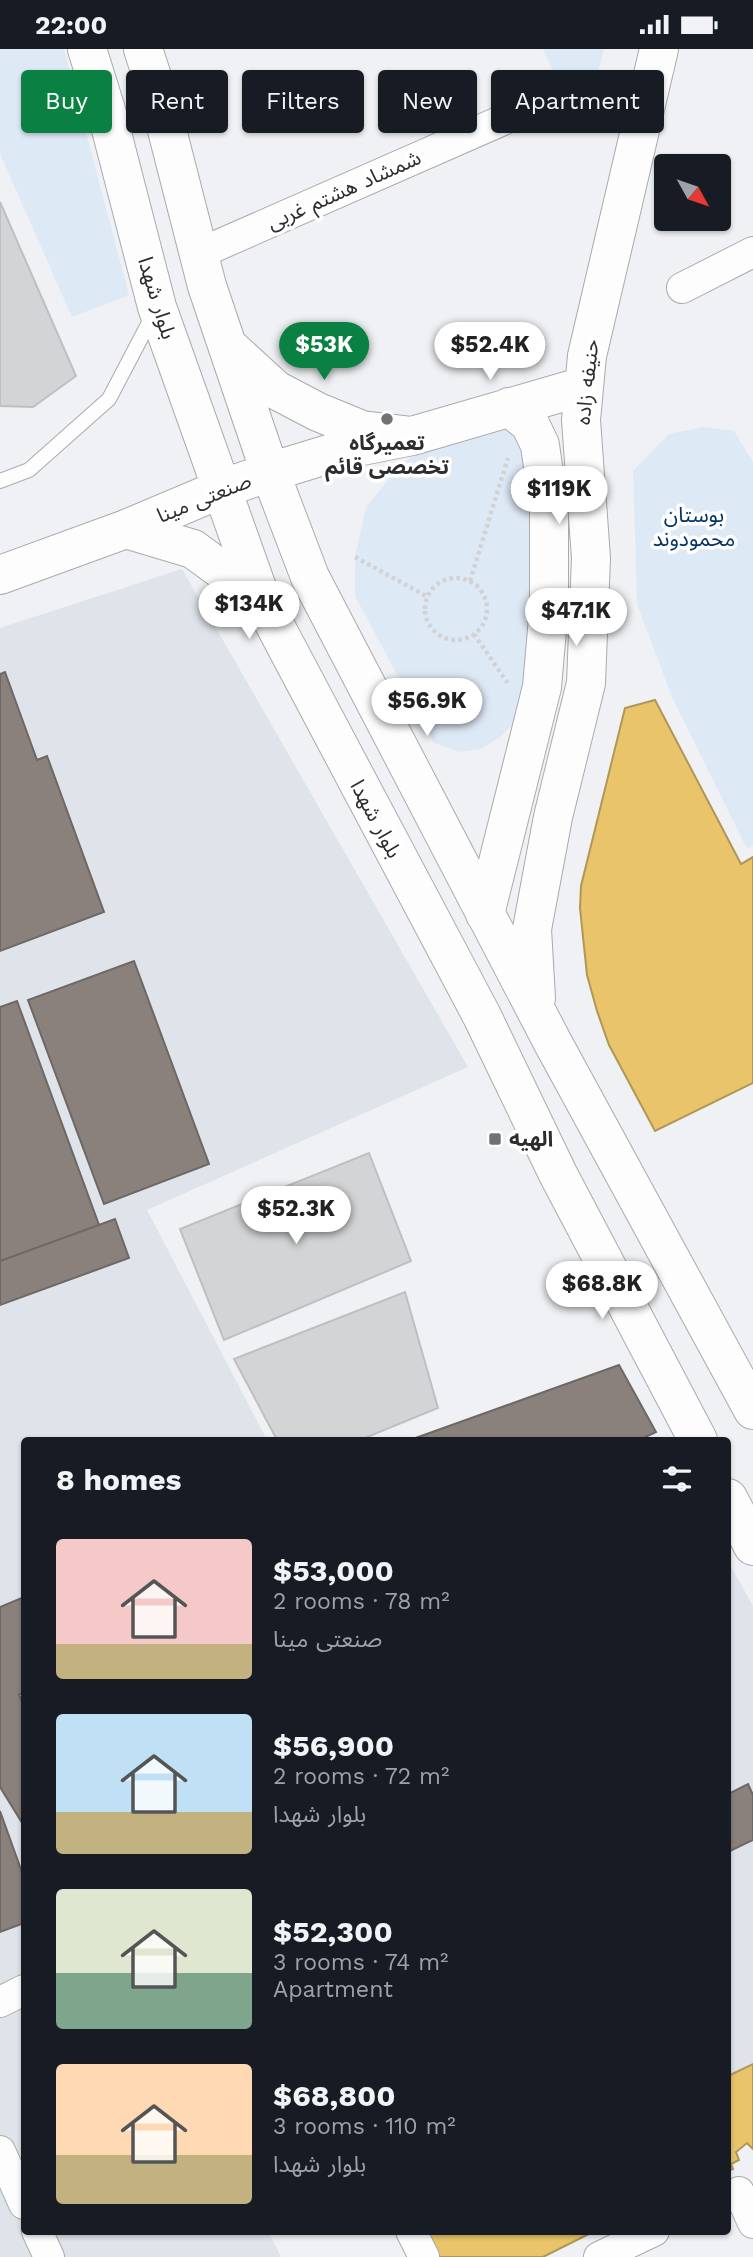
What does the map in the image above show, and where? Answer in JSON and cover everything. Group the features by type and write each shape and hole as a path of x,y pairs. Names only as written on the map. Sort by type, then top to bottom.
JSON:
{"street":[{"name":"بلوار شهدا","path":"87,49 106,110 157,307 261,599 482,1016 558,1174 696,1437"},
{"name":"حنیفه زاده","path":"536,1011 532,929 554,817 586,683 591,558 581,420 587,356 659,49"},
{"path":"147,50 206,286 270,472 310,577 536,1011 753,1410"},
{"name":"شمشاد هشتم غربی","path":"198,254 491,125"},
{"path":"682,288 753,251"},
{"path":"228,347 276,390 318,412 362,430 412,436"},
{"name":"صنعتی مینا","path":"0,575 270,472 342,450 412,436 584,386"},
{"path":"485,914 542,687 549,607 549,510 540,445 530,424 509,407"},
{"path":"126,529 193,549 261,599"},
{"path":"731,1504 753,1546"},
{"path":"0,2002 21,1992"},
{"path":"0,2151 15,2200"},
{"path":"740,2191 753,2223"},
{"path":"39,2235 49,2257"},
{"path":"413,2235 424,2257"},
{"path":"599,2257 646,2235"}],"lane":[{"path":"0,481 29,470 109,398 157,307"}],"path":[{"path":"470,581 510,448"},
{"path":"355,557 428,597"},
{"path":"450,579 470,581 485,596 486,617 481,626 474,634 456,640 437,633 426,617 428,597 433,589 450,579"},
{"path":"474,634 515,694"}],"shaded area":[{"path":"182,569 468,1067 147,1210 265,1437 21,1437 21,2235 270,2235 281,2257 0,2257 0,628"},
{"path":"731,1566 753,1606 753,2066 731,2077"}],"green space":[{"path":"0,49 64,49 70,70 21,70 21,133 86,133 129,295 72,317 0,154"},
{"path":"543,49 604,49 598,70 553,70"},
{"path":"494,421 515,435 529,450 537,575 519,718 500,737 481,749 460,752 433,742 355,596 355,557 366,507 400,466 426,444"},
{"name":"بوستان محمودوند","path":"703,427 734,431 753,462 753,846 747,849 672,697 637,604 633,471 669,434"}],"building: Homes":[{"path":"655,700 741,864 753,857 753,1083 655,1131 609,1045 597,1011 587,975 580,908 581,886 625,708"},
{"path":"753,2064 753,2149 747,2143 736,2152 739,2160 731,2164 731,2075"},
{"path":"421,2235 587,2235 543,2257 440,2257"}],"building: Industry":[{"path":"5,672 37,760 47,756 104,912 0,951 0,674"},
{"path":"134,961 209,1164 104,1204 28,1000"},
{"path":"17,1001 99,1225 0,1261 0,1007"},
{"path":"115,1219 129,1258 0,1305 0,1261"},
{"path":"619,1365 656,1432 645,1437 418,1437"},
{"path":"21,1598 21,1821 0,1787 0,1607"},
{"path":"748,1784 753,1795 753,1840 731,1851 731,1792"},
{"path":"0,1811 21,1870 21,1924 0,1932"}],"building: Other":[{"path":"0,202 76,376 33,407 0,406"},
{"path":"369,1153 411,1261 224,1340 180,1229"},
{"path":"405,1292 438,1408 367,1437 275,1437 234,1359"}],"place":[{"name":"تعمیرگاه تخصصی قائم","path":"387,419"},
{"name":"الهیه","path":"495,1139"}]}
